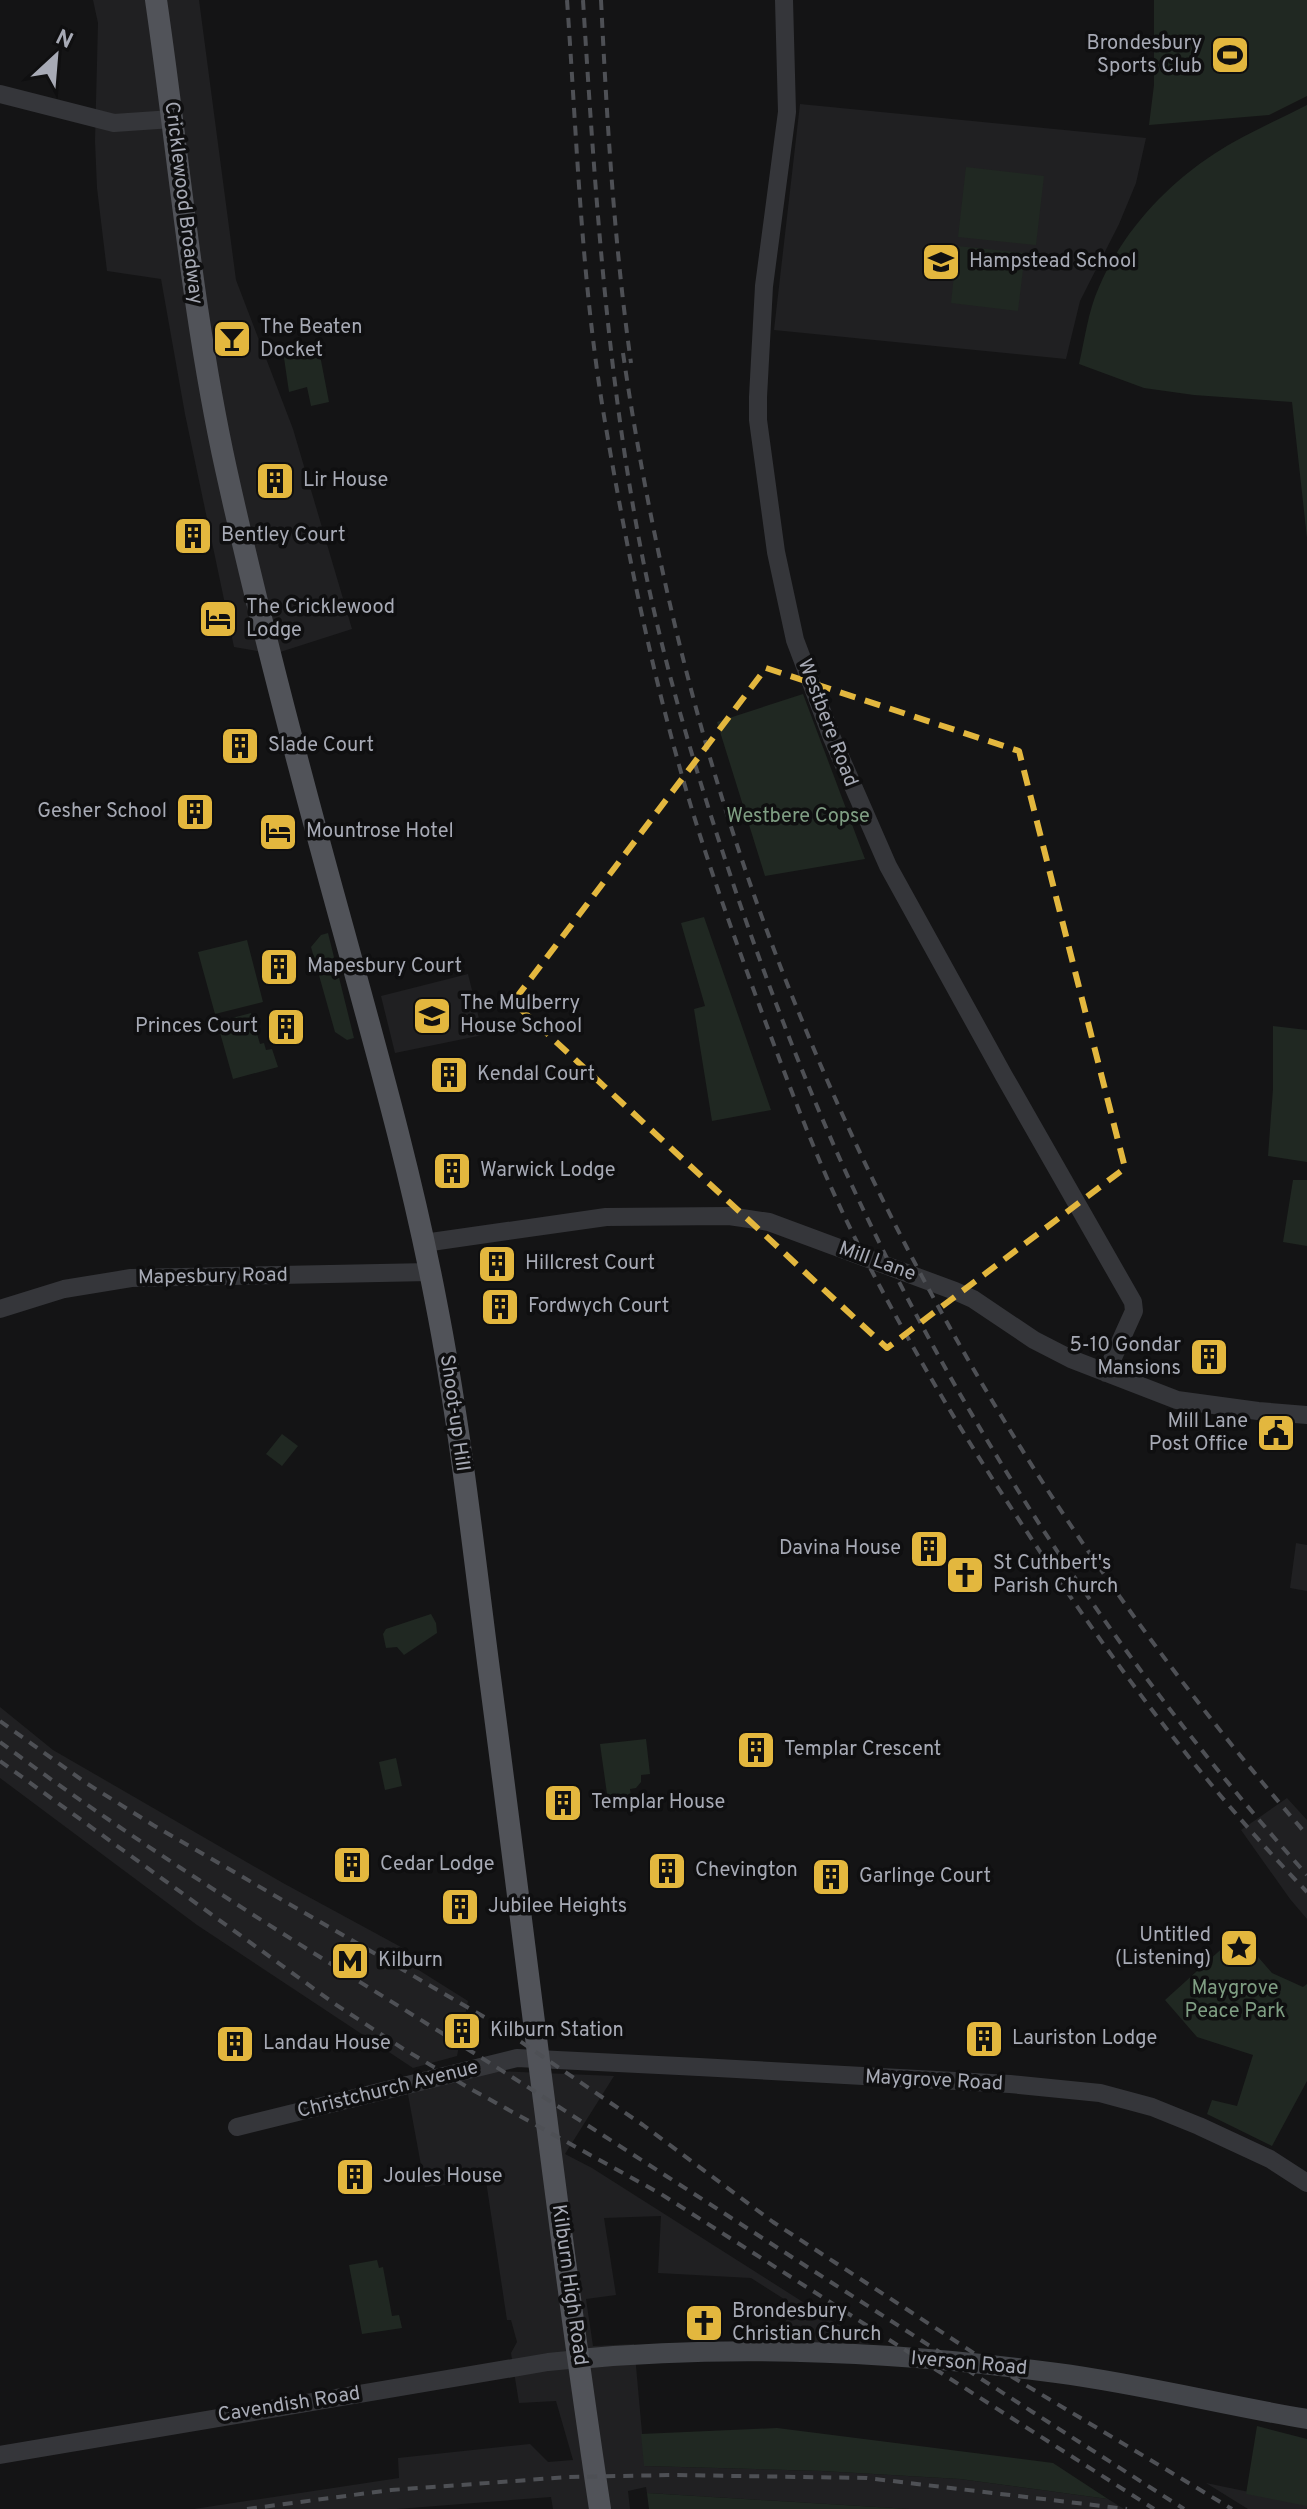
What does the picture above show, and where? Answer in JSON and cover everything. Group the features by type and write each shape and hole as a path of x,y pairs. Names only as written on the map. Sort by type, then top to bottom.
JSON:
{"main road":[{"name":"Cricklewood Broadway","path":"156,0 190,267 211,390 229,482 302,778"},
{"name":"Shoot-up Hill","path":"302,778 399,1136 430,1272 454,1406 540,2060"},
{"name":"Kilburn High Road","path":"540,2060 600,2509"},
{"name":"Iverson Road","path":"579,2359 662,2352 860,2354 1058,2373 1307,2419"}],"street":[{"name":"Westbere Road","path":"784,0 787,112 764,286 758,420 776,552 795,640 832,738 888,866 1133,1302 1134,1311 1106,1373"},
{"path":"0,94 114,123 172,119"},
{"name":"Mill Lane","path":"424,1243 606,1217 712,1215 769,1222 955,1291 1071,1359 1177,1400 1307,1415"},
{"name":"Mapesbury Road","path":"0,1309 64,1289 131,1278 430,1272"},
{"name":"Christchurch Avenue","path":"237,2127 517,2058 540,2060"},
{"name":"Maygrove Road","path":"540,2060 1010,2084 1100,2093 1152,2107 1199,2126 1270,2159 1307,2183"},
{"name":"Cavendish Road","path":"0,2455 579,2359"}],"highlighted area":[{"path":"766,668 1019,751 1125,1168 887,1348 513,1002"}],"shaded area":[{"path":"93,0 199,0 236,280 293,429 352,629 274,654 234,647 185,414 161,279 107,271 97,188 98,23"},
{"name":"Hampstead School","path":"800,104 1146,138 1136,183 1080,301 1066,359 774,330"},
{"name":"The Mulberry House School","path":"468,974 483,1035 395,1053 381,996"},
{"path":"1296,1543 1307,1545 1307,1591 1290,1588"},
{"path":"0,1707 53,1750 283,1883 423,1959 417,1969 468,2001 457,2056 413,2068 197,1925 0,1778"},
{"path":"1287,1798 1307,1820 1307,1919 1241,1830"},
{"path":"493,2071 614,2076 565,2154 592,2168 869,2344 788,2342 784,2299 751,2278 658,2273 661,2216 604,2218 616,2295 586,2299 593,2346 634,2344 645,2466 960,2479 1108,2499 1124,2509 909,2509 647,2493 646,2487 628,2491 630,2509 553,2509 551,2497 397,2509 194,2509 399,2478 398,2458 530,2444 548,2462 573,2460 556,2401 519,2403 511,2353 517,2342 511,2320 507,2320 486,2181 425,2187 407,2089"},
{"path":"1206,2483 1307,2504 1307,2509 1248,2509"}],"green space":[{"name":"Brondesbury Sports Club","path":"1154,0 1307,0 1307,96 1269,115 1149,125 1154,85"},
{"path":"1307,105 1307,538 1292,402 1144,388 1079,364 1089,315 1099,287 1120,248 1147,212 1179,181 1214,154"},
{"path":"966,167 1044,176 1036,245 958,237"},
{"path":"957,246 1025,253 1018,311 951,303"},
{"path":"318,345 329,402 311,406 307,387 289,392 283,351"},
{"name":"Westbere Copse","path":"803,694 865,859 765,876 717,722"},
{"path":"704,917 771,1110 712,1121 694,1009 705,1006 681,923"},
{"path":"328,933 354,1038 347,1040 335,1032 311,947 321,935"},
{"path":"247,940 263,1002 215,1014 198,952"},
{"path":"251,1013 260,1044 264,1043 266,1050 272,1049 278,1067 233,1079 217,1022"},
{"path":"1273,1026 1307,1030 1307,1162 1268,1156 1273,1089"},
{"path":"1293,1180 1307,1180 1307,1246 1283,1242"},
{"path":"282,1434 298,1446 282,1466 266,1454"},
{"path":"431,1614 437,1633 404,1655 397,1647 386,1648 383,1634 386,1629"},
{"path":"646,1739 650,1774 641,1775 641,1782 630,1789 631,1798 608,1801 600,1744"},
{"path":"396,1758 402,1786 385,1790 379,1762"},
{"name":"Maygrove Peace Park","path":"1238,1934 1272,1973 1303,1987 1307,1984 1307,2081 1272,2146 1207,2114 1212,2100 1237,2106 1253,2055 1197,2037 1165,2000"},
{"path":"377,2260 379,2268 383,2267 392,2316 399,2315 402,2328 362,2334 349,2265"},
{"path":"1257,2426 1307,2439 1307,2506 1246,2494"},
{"path":"777,2428 1053,2463 1108,2499 960,2479 644,2466 641,2434"},
{"path":"647,2493 909,2509 649,2509"}],"railway":[{"path":"567,0 590,312 604,416 631,562 652,659 690,803 733,933 793,1094 827,1178 873,1274 942,1397 992,1477 1135,1687 1235,1813 1307,1892"},
{"path":"583,0 596,197 616,393 645,571 668,667 708,808 781,1017 862,1207 955,1385 1006,1472 1118,1640 1179,1721 1307,1875"},
{"path":"601,0 616,227 631,363"},
{"path":"623,353 652,523 691,691 715,774 769,938 849,1129 959,1344 1021,1448 1156,1647 1230,1743 1307,1835"},
{"path":"0,1721 86,1783 153,1825 486,2018 643,2125 773,2222 989,2363 1232,2509"},
{"path":"0,1742 210,1887 570,2114 1184,2509"},
{"path":"0,1761 335,2004 402,2048 661,2194 1154,2509"},
{"path":"247,2509 391,2490 568,2477 674,2475 867,2478 1127,2509"}],"place":[{"name":"Brondesbury Sports Club","path":"1230,55"},
{"name":"Hampstead School","path":"941,262"},
{"name":"The Beaten Docket","path":"232,339"},
{"name":"Lir House","path":"275,481"},
{"name":"Bentley Court","path":"193,536"},
{"name":"The Cricklewood Lodge","path":"218,619"},
{"name":"Slade Court","path":"240,746"},
{"name":"Gesher School","path":"195,812"},
{"name":"Mountrose Hotel","path":"278,832"},
{"name":"Mapesbury Court","path":"279,967"},
{"name":"The Mulberry House School","path":"432,1016"},
{"name":"Princes Court","path":"286,1027"},
{"name":"Kendal Court","path":"449,1075"},
{"name":"Warwick Lodge","path":"452,1171"},
{"name":"Hillcrest Court","path":"497,1264"},
{"name":"Fordwych Court","path":"500,1307"},
{"name":"5-10 Gondar Mansions","path":"1209,1357"},
{"name":"Mill Lane Post Office","path":"1276,1433"},
{"name":"Davina House","path":"929,1549"},
{"name":"St Cuthbert's Parish Church","path":"965,1575"},
{"name":"Templar Crescent","path":"756,1750"},
{"name":"Templar House","path":"563,1803"},
{"name":"Cedar Lodge","path":"352,1865"},
{"name":"Chevington","path":"667,1871"},
{"name":"Garlinge Court","path":"831,1877"},
{"name":"Jubilee Heights","path":"460,1907"},
{"name":"Untitled (Listening)","path":"1239,1948"},
{"name":"Kilburn","path":"350,1961"},
{"name":"Kilburn Station","path":"462,2031"},
{"name":"Lauriston Lodge","path":"984,2039"},
{"name":"Landau House","path":"235,2044"},
{"name":"Joules House","path":"355,2177"},
{"name":"Brondesbury Christian Church","path":"704,2323"}]}
